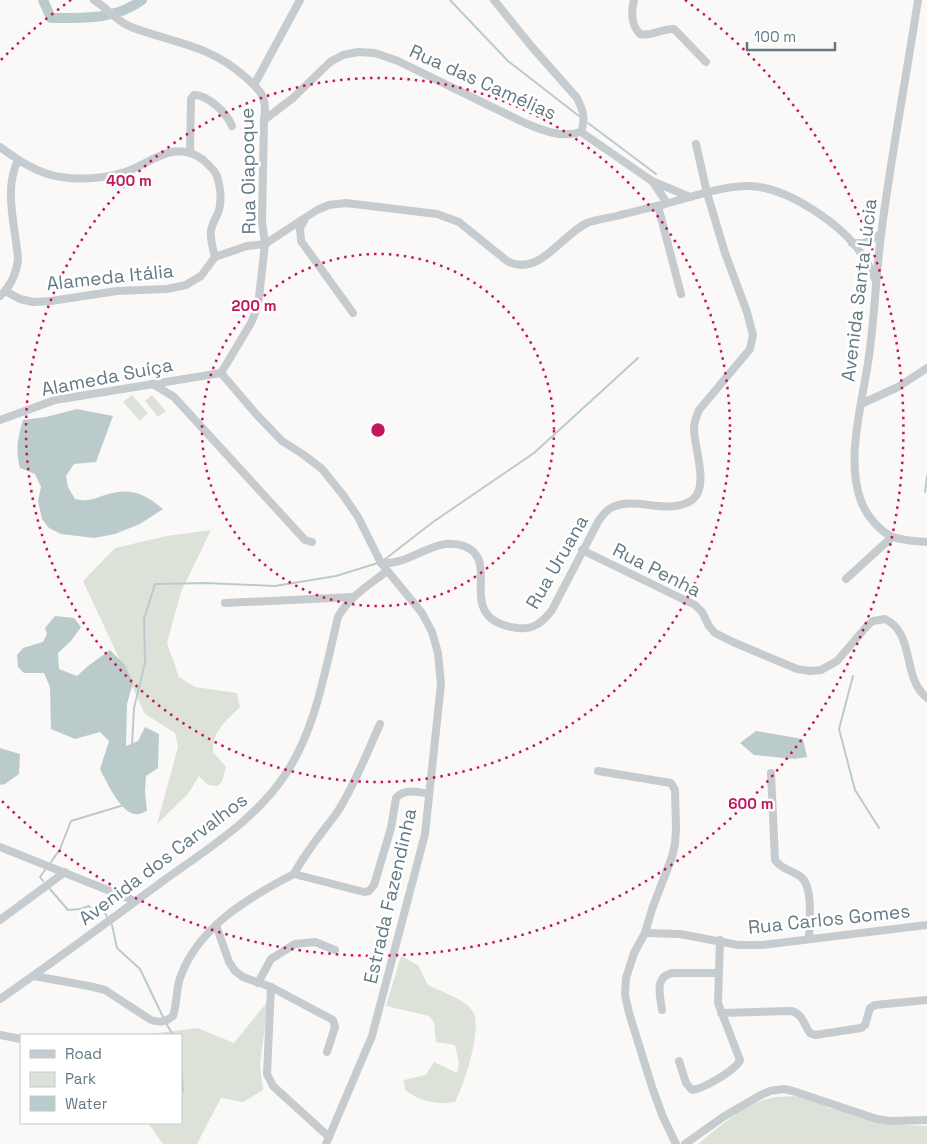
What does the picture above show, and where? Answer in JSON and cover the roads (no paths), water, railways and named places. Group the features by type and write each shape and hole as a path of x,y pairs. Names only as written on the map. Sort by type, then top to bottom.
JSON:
{"street":[{"path":"254,84 300,0"},
{"name":"Rua das Camélias","path":"264,120 293,98 330,62 343,55 366,52 398,61 545,131 559,134 581,132 584,117 582,107 577,98 494,0"},
{"path":"634,0 632,18 640,34 654,34 674,29 706,62"},
{"path":"908,0 917,3"},
{"name":"Rua Oiapoque","path":"97,2 120,21 132,27 196,47 227,62 254,84 260,90 264,99 266,109 264,120 262,221 265,244 258,306 251,323 221,374"},
{"name":"Avenida Santa Lúcia","path":"892,537 868,514 862,502 858,490 855,458 870,348 875,279 881,234 917,3"},
{"path":"190,152 191,99 194,94 220,108 229,118 232,126"},
{"path":"581,132 652,181 690,197"},
{"path":"696,144 707,193"},
{"path":"0,147 32,168 60,178 105,176 126,171 159,155 170,152 190,152 208,164 214,170 217,177 220,200 219,210 211,232 215,257 247,246 265,244 317,210 329,205 346,203 437,214 459,222 507,261 516,265 527,265 538,261 587,224 732,187 748,186 781,193 822,216 863,255 875,279"},
{"path":"2,294 13,280 17,270 18,260 11,182 13,169 18,160"},
{"path":"652,181 667,203"},
{"name":"Rua Uruana","path":"380,561 398,562 447,542 468,547 475,552 479,560 482,607 487,615 494,621 512,627 524,629 535,627 544,621 552,610 582,550 605,512 621,504 668,506 682,505 694,499 700,489 701,479 694,431 698,410 750,349 753,335 751,323 725,253 707,193"},
{"path":"658,206 681,294"},
{"path":"307,217 300,228 301,241 353,314"},
{"path":"852,243 865,243 881,234"},
{"name":"Alameda Itália","path":"2,294 33,302 117,291 167,289 186,285 201,276 215,257"},
{"path":"861,404 898,388 927,368"},
{"path":"221,374 282,441 304,455 322,470 358,517 387,571"},
{"name":"Alameda Suíça","path":"0,420 55,400 221,374"},
{"path":"153,384 174,397 305,540 312,542"},
{"path":"846,579 892,537 902,540 927,542"},
{"name":"Rua Penha","path":"582,550 695,605 702,612 715,633 797,669 822,670 830,666 837,661 872,621 885,618 900,632 916,686 927,698"},
{"name":"Avenida dos Carvalhos","path":"0,999 34,976 252,814 269,796 286,774 301,746 312,717 338,617 344,606 353,597 387,571"},
{"name":"Estrada Fazendinha","path":"327,1140 372,1036 425,834 430,794 441,684 438,653 432,632 422,613 387,571"},
{"path":"225,603 353,597"},
{"path":"34,976 105,990 151,1020 158,1022 167,1021 173,1016 180,980 196,950 226,915 294,874 352,787 380,724"},
{"path":"598,771 670,783 675,790 676,828 673,850 645,933 634,953 626,978 625,995 653,1090 676,1144"},
{"path":"771,773 775,860 779,866 803,878 807,884 810,897 809,939"},
{"path":"294,874 364,892 369,891 374,885 390,828 396,798 403,792 414,791 430,794"},
{"path":"0,847 135,901"},
{"path":"0,920 64,872"},
{"path":"216,925 228,962 235,971 243,977 271,987 333,1020 335,1027 327,1052"},
{"name":"Rua Carlos Gomes","path":"645,933 680,934 720,940 738,945 762,945 927,925"},
{"path":"679,1061 686,1084 692,1090 702,1087 736,1066 740,1060 718,1003 720,940"},
{"path":"258,983 271,959 295,944 315,942 334,950"},
{"path":"662,1010 659,987 661,978 665,975 672,973 719,973"},
{"path":"271,987 267,1064 269,1081 327,1140"},
{"path":"721,1013 797,1012 810,1033 814,1035 861,1028 865,1025 870,1008 875,1006 927,1000"},
{"path":"0,1035 20,1039"},
{"path":"685,1144 723,1117 759,1096 777,1090 796,1092 877,1119 890,1121 927,1120"}],"water":[{"path":"77,409 113,416 96,462 74,464 66,476 68,487 75,499 87,500 114,493 130,492 143,495 163,509 140,524 115,534 94,538 61,534 49,528 42,519 38,501 41,487 35,474 20,468 17,449 20,432 23,420 46,417"},
{"path":"55,616 74,618 81,627 71,641 58,653 59,669 77,676 110,650 125,665 133,683 127,704 126,746 138,741 145,727 159,734 158,768 146,776 147,811 139,814 130,813 110,789 100,769 109,741 100,732 75,739 51,729 50,687 44,673 24,673 18,667 17,655 23,648 43,642 47,634 45,628"},
{"path":"756,731 803,739 807,757 794,759 754,755 740,743"},
{"path":"0,748 20,754 19,774 5,784 0,785"}],"waterway":[{"path":"43,0 51,18 87,18 110,14 132,7 142,0"},
{"path":"450,0 508,61 579,116"},
{"path":"588,123 656,174"},
{"path":"384,560 433,522 534,453 638,358"},
{"path":"925,492 927,476"},
{"path":"132,745 134,708 145,663 144,619 155,584 206,583 275,586 336,576 378,563"},
{"path":"853,676 839,729 855,790 879,828"},
{"path":"51,862 60,849 71,821 124,805"},
{"path":"43,881 40,877 45,870"},
{"path":"50,889 68,910 89,906 94,912 104,911 107,917"},
{"path":"112,925 117,948 140,969 164,1019"},
{"path":"166,1023 172,1034"},
{"path":"182,1078 183,1091"}]}
